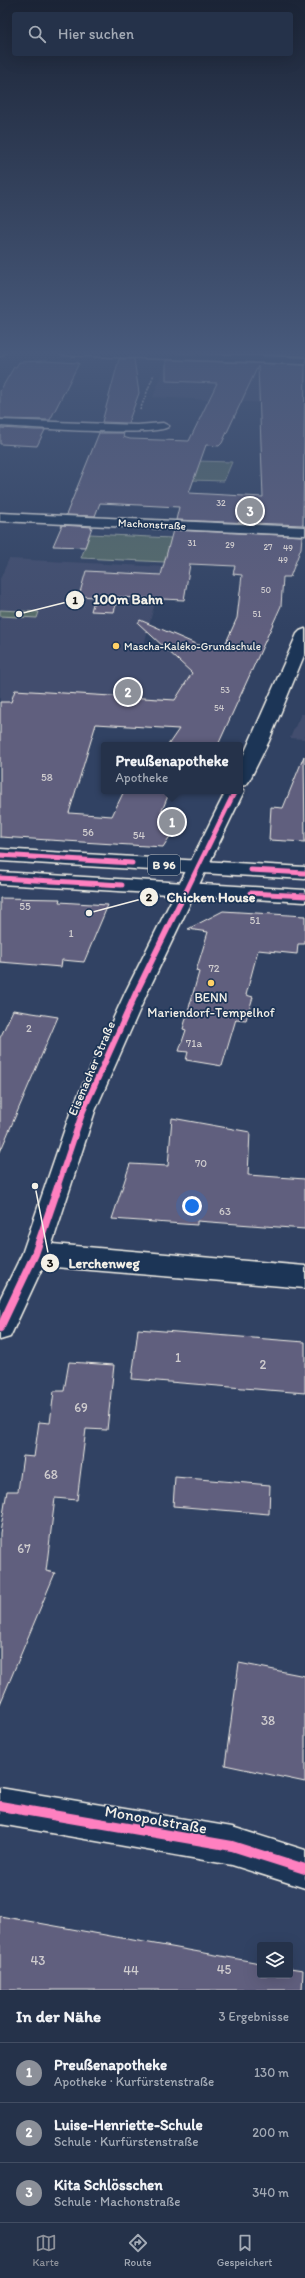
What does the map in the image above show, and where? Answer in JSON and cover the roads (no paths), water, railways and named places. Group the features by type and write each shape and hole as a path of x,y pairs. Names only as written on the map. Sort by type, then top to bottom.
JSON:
{"street":[{"name":"Machonstraße","path":"0,517 305,531"},
{"path":"243,774 260,741 305,634"},
{"name":"Eisenacher Straße","path":"0,1328 34,1254 83,1111 196,867 233,794"},
{"name":"B 96","path":"0,855 305,874"},
{"name":"B 96","path":"0,878 305,896"},
{"path":"34,1254 305,1277"},
{"name":"Monopolstraße","path":"0,1806 232,1846 305,1869"}],"place":[{"name":"Kita Schlösschen","path":"250,511"},
{"name":"100m Bahn","path":"19,614"},
{"name":"Mascha-Kaléko-Grundschule","path":"116,646"},
{"name":"Luise-Henriette-Schule","path":"128,692"},
{"name":"Preußenapotheke","path":"172,822"},
{"name":"Chicken House","path":"89,913"},
{"name":"BENN Mariendorf-Tempelhof","path":"211,983"},
{"name":"Lerchenweg","path":"35,1186"}]}
